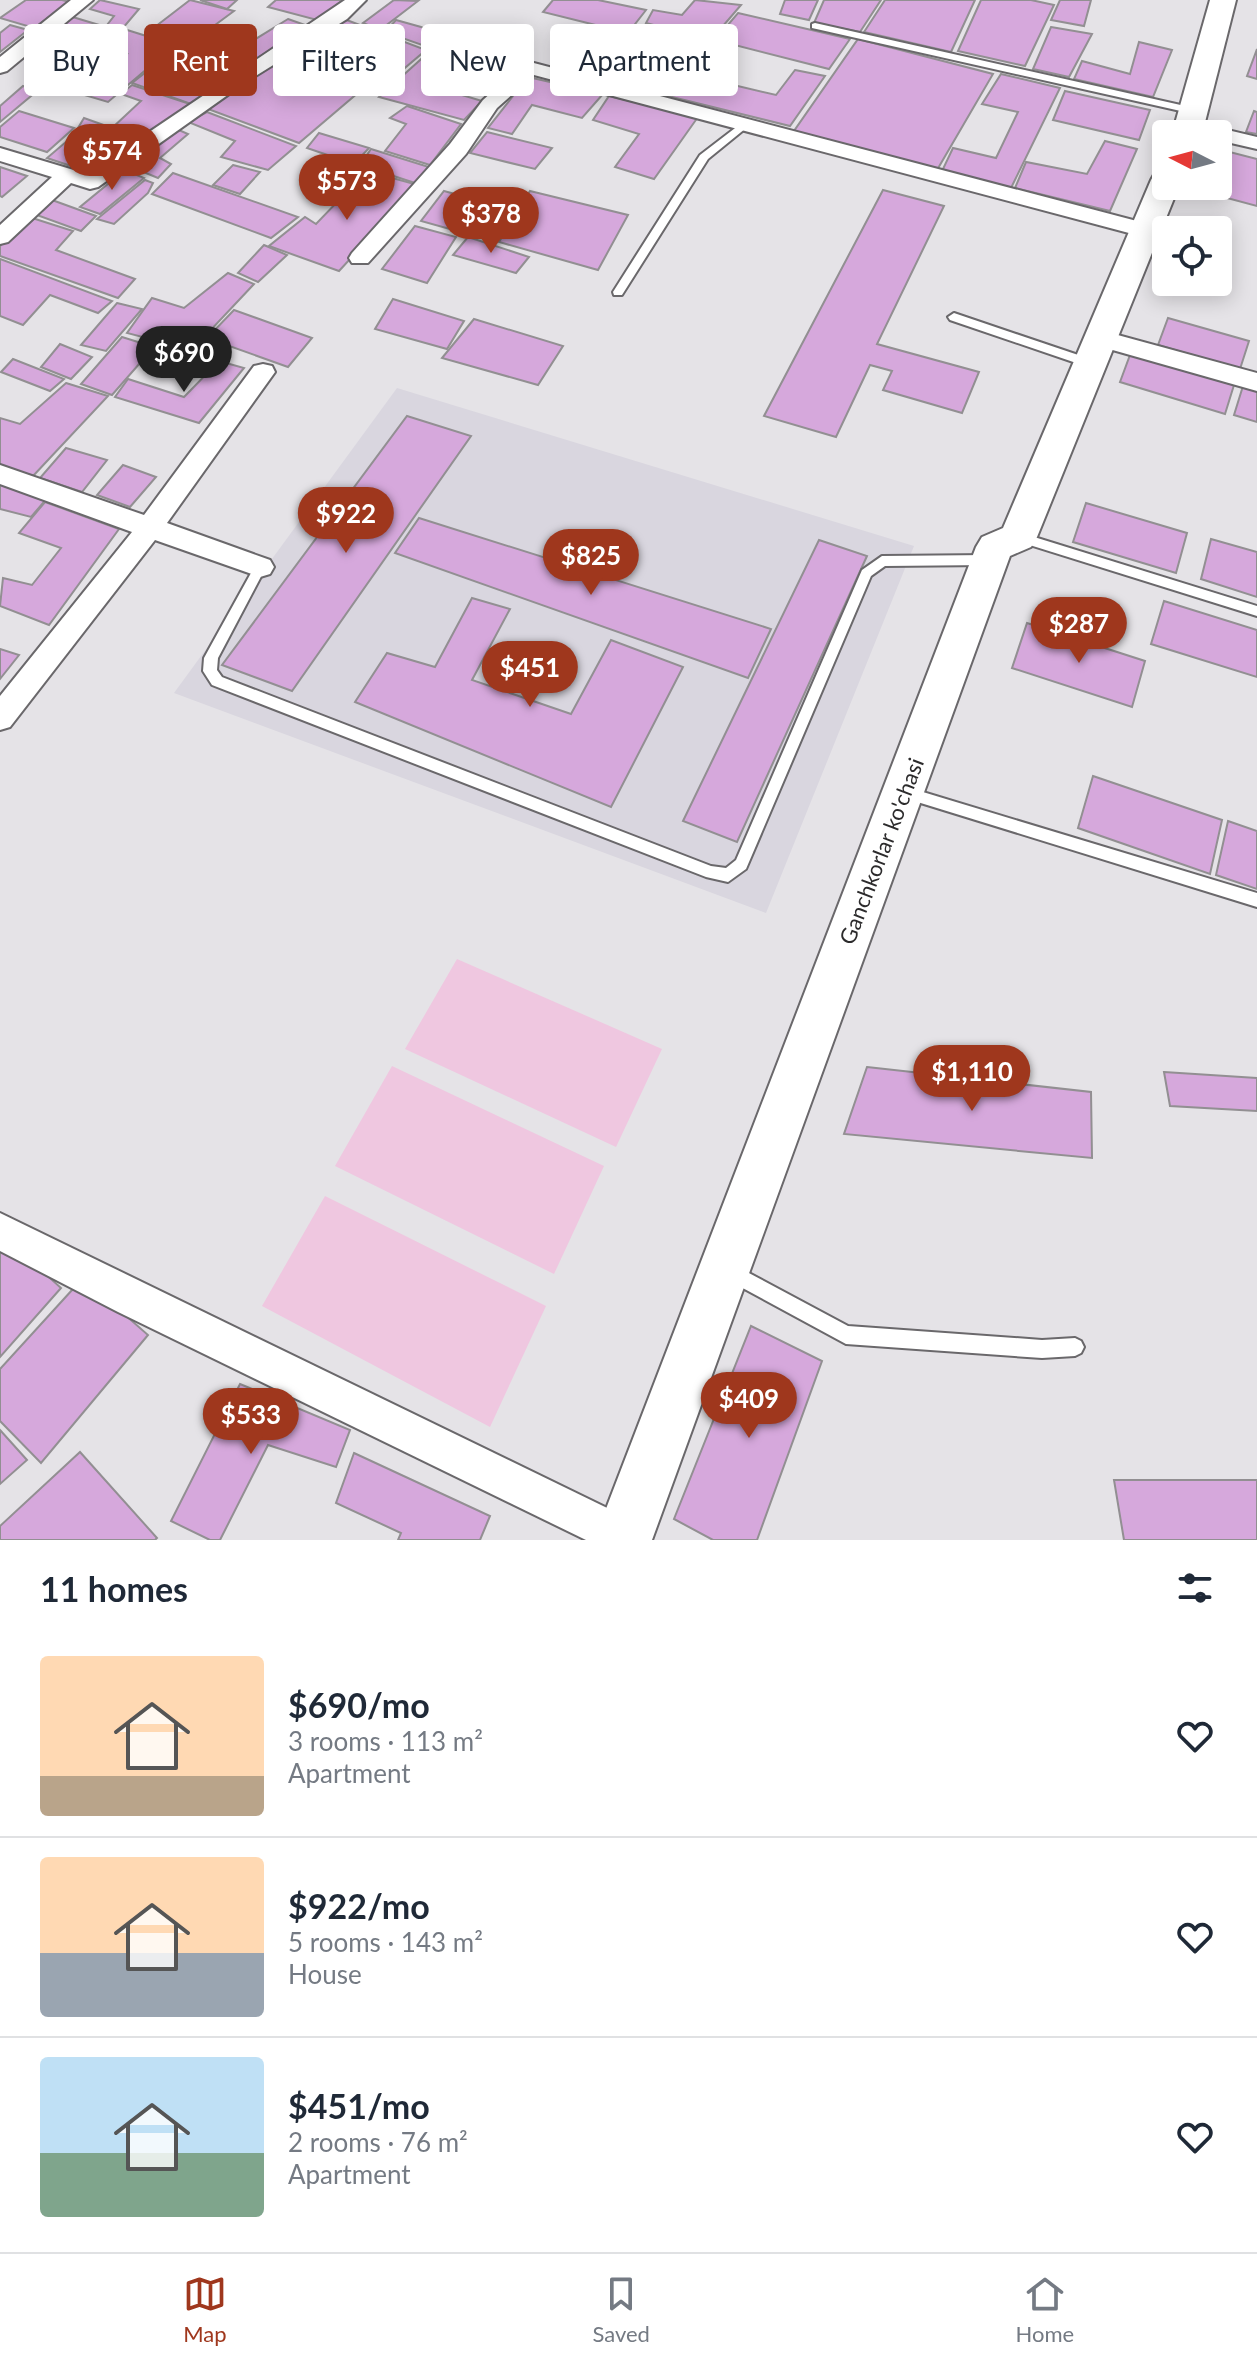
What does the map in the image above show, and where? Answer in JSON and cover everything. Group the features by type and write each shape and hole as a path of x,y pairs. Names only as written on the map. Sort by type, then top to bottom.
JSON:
{"street":[{"path":"0,67 83,0"},
{"path":"0,154 90,182 239,78 340,15 356,0"},
{"path":"1191,120 1223,0"},
{"path":"360,258 458,149 490,104 530,68 1144,230"},
{"path":"1232,136 1257,143"},
{"path":"0,237 67,175"},
{"name":"Ganchkorlar ko'chasi","path":"624,1539 903,792 1004,549 1098,352 1157,200"},
{"path":"1098,352 1257,382"},
{"path":"0,718 149,529 263,372"},
{"path":"0,474 260,567"},
{"path":"0,1231 131,1299 624,1539"}],"lane":[{"path":"815,26 1175,120"},
{"path":"618,292 704,157 746,124"},
{"path":"954,317 1098,352"},
{"path":"260,567 211,658 210,671 217,681 711,872 728,875 741,864 866,573 882,561 1004,549 1257,611"},
{"path":"903,792 1257,900"},
{"path":"724,1269 846,1335 1042,1349 1075,1347"}],"shaded area":[{"path":"397,388 914,546 766,913 174,693"},
{"path":"457,959 662,1049 616,1147 405,1049"},
{"path":"392,1066 604,1166 554,1274 335,1166"},
{"path":"325,1196 546,1306 490,1427 262,1306"}],"building":[{"path":"26,0 70,2 40,24 24,25 0,18"},
{"path":"100,0 139,9 126,24 108,24 114,16 90,9"},
{"path":"190,0 234,11 216,24 159,24"},
{"path":"200,0 237,0 227,9"},
{"path":"276,0 343,0 317,20 268,7"},
{"path":"394,0 418,1 388,24 363,23"},
{"path":"553,0 598,0 646,10 635,24 592,24 543,12"},
{"path":"695,0 741,5 725,24 646,23 653,10 682,15"},
{"path":"785,0 818,0 809,20 780,14"},
{"path":"824,0 881,0 860,32 814,23"},
{"path":"885,0 975,0 951,52 864,32"},
{"path":"981,0 1031,0 1054,5 1025,66 958,51"},
{"path":"1060,0 1091,0 1084,26 1051,20"},
{"path":"738,13 850,39 829,69 738,46 738,24 729,24"},
{"path":"66,15 96,24 55,24"},
{"path":"288,19 302,24 280,24"},
{"path":"344,19 357,24 337,24"},
{"path":"396,20 421,27 421,45 405,39 405,24 392,24"},
{"path":"10,25 24,29 24,33 0,52 0,33"},
{"path":"1051,27 1092,34 1069,77 1033,69"},
{"path":"273,28 273,48 257,58 257,38"},
{"path":"128,30 144,35 144,71 128,85"},
{"path":"858,39 993,74 937,170 794,131"},
{"path":"405,42 421,48 421,54 405,68"},
{"path":"1139,42 1172,50 1153,97 1074,79 1082,61 1130,74"},
{"path":"1257,49 1257,79 1247,76"},
{"path":"421,59 421,96 465,96 482,101 464,120 379,97 405,96 405,74"},
{"path":"273,65 273,96 354,96 299,143 208,109 227,96 257,96 257,76"},
{"path":"795,70 825,76 790,126 668,96 738,96 738,86 776,95"},
{"path":"144,74 144,87 132,83"},
{"path":"1001,74 1060,88 1010,190 942,171 953,148 996,158 1018,112 982,104"},
{"path":"534,78 550,82 550,96 601,96 582,118 532,105 512,134 488,128 513,96 534,96"},
{"path":"132,85 144,89 144,96 166,96 190,104 128,152 75,133 84,118 112,128 141,101 127,96"},
{"path":"23,86 24,96 31,96 0,122 0,106"},
{"path":"1065,91 1150,110 1139,140 1053,120"},
{"path":"88,96 115,96 108,102"},
{"path":"169,96 202,96 191,104"},
{"path":"609,96 698,117 654,179 615,167 639,134 593,120"},
{"path":"407,106 461,124 430,165 385,151 406,124 390,118"},
{"path":"19,111 74,128 47,152 0,137 0,127"},
{"path":"1254,111 1257,112 1257,134 1246,132"},
{"path":"207,112 296,146 268,170 221,157 235,141 188,122"},
{"path":"172,127 188,134 160,158 171,164 158,178 124,164"},
{"path":"487,132 552,148 535,169 470,153"},
{"path":"319,133 369,148 354,164 307,148"},
{"path":"74,135 98,142 71,166 47,158"},
{"path":"1105,141 1137,149 1110,211 1015,188 1026,162 1087,174"},
{"path":"371,149 432,168 418,184 360,165"},
{"path":"1232,153 1257,159 1257,206 1232,199"},
{"path":"233,165 260,172 240,194 213,185"},
{"path":"0,167 27,176 2,197 0,196"},
{"path":"125,170 144,178 100,214 80,207"},
{"path":"367,171 418,185 339,271 269,246 305,217 316,224"},
{"path":"173,173 298,217 271,238 152,194"},
{"path":"145,180 153,183 148,193 114,224 97,219"},
{"path":"883,190 944,206 877,344 979,372 962,413 883,390 892,371 870,365 836,437 764,416"},
{"path":"444,191 514,210 493,241 421,221"},
{"path":"530,191 628,215 598,270 499,242"},
{"path":"52,200 96,216 81,231 34,214"},
{"path":"29,217 73,231 56,250 135,279 118,298 0,256 0,246"},
{"path":"415,226 456,237 427,283 382,269"},
{"path":"468,237 529,257 516,273 453,255"},
{"path":"264,245 287,255 258,282 238,273"},
{"path":"0,259 112,301 98,313 50,295 23,325 0,316"},
{"path":"228,273 254,284 192,350 127,333 152,298 184,308"},
{"path":"393,299 464,321 447,349 375,329"},
{"path":"117,303 142,309 106,351 81,345"},
{"path":"234,310 312,338 288,367 207,338"},
{"path":"1168,318 1249,341 1240,369 1158,345"},
{"path":"474,319 563,346 538,385 442,358"},
{"path":"122,337 154,347 112,395 81,384"},
{"path":"60,344 92,357 71,379 41,367"},
{"path":"1130,355 1234,385 1225,414 1120,382"},
{"path":"13,359 64,379 50,391 1,372"},
{"path":"219,361 244,368 199,423 115,397 128,379 184,397"},
{"path":"66,383 108,396 33,476 0,465 0,418 20,424"},
{"path":"1243,386 1257,390 1257,422 1234,415"},
{"path":"407,416 471,436 292,691 222,665"},
{"path":"66,448 107,460 82,492 40,478"},
{"path":"123,465 156,477 130,507 97,495"},
{"path":"0,479 49,496 31,517 0,509"},
{"path":"45,502 119,529 49,625 0,606 3,578 32,585 61,548 19,533"},
{"path":"1086,503 1187,533 1176,573 1073,542"},
{"path":"419,518 771,629 748,678 395,553"},
{"path":"1211,539 1257,552 1257,597 1201,579"},
{"path":"819,540 867,556 737,842 683,821"},
{"path":"472,598 510,609 472,680 571,714 611,640 683,667 611,807 355,702 387,653 435,667"},
{"path":"1164,601 1257,630 1257,677 1151,644"},
{"path":"1027,623 1145,661 1132,707 1012,668"},
{"path":"0,649 19,655 0,679"},
{"path":"1093,776 1222,820 1210,874 1078,828"},
{"path":"1228,821 1257,831 1257,889 1216,875"},
{"path":"867,1067 1091,1092 1092,1158 844,1134"},
{"path":"1164,1072 1257,1078 1257,1111 1170,1106"},
{"path":"9,1241 61,1288 0,1357 0,1251"},
{"path":"83,1278 148,1335 41,1463 0,1421 0,1369"},
{"path":"751,1326 822,1361 757,1540 713,1540 674,1519"},
{"path":"240,1384 350,1430 336,1467 268,1445 220,1540 210,1540 171,1521"},
{"path":"0,1430 27,1460 0,1484"},
{"path":"80,1452 157,1538 0,1540 0,1526"},
{"path":"354,1453 490,1516 480,1540 398,1540 401,1533 336,1503"},
{"path":"1114,1480 1257,1480 1257,1540 1124,1540"}]}
